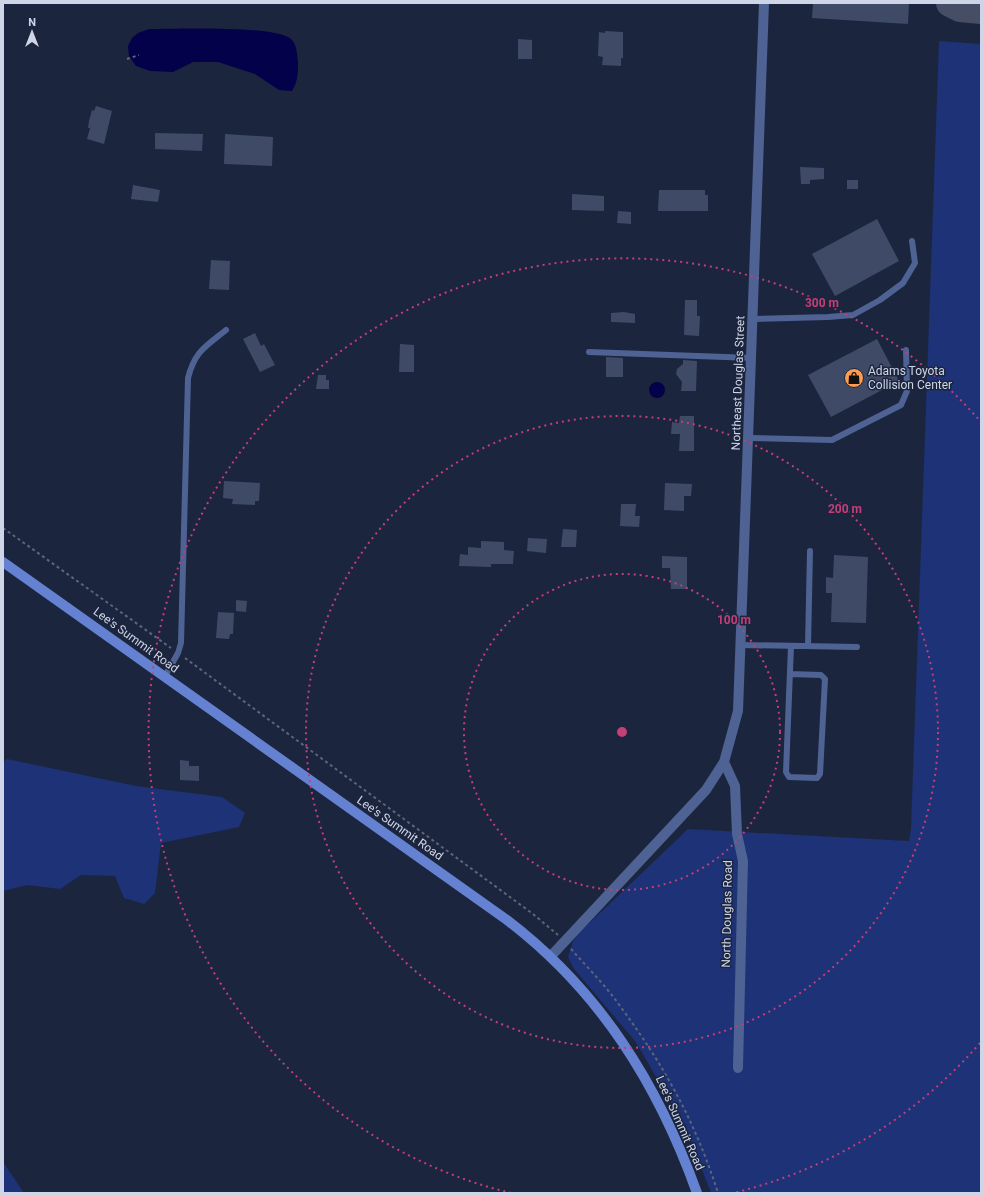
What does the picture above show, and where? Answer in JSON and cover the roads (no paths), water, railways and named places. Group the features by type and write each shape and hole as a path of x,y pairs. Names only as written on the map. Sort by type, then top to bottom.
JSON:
{"main road":[{"name":"Lee's Summit Road","path":"3,562 508,920 551,956 585,993 643,1072 662,1107 684,1158 696,1193"}],"street":[{"name":"Northeast Douglas Street","path":"551,956 706,790 724,762 738,711 742,645 764,3"},
{"name":"North Douglas Road","path":"724,762 735,786 737,834 743,861 738,1068"}],"lane":[{"path":"753,319 853,315 880,300 903,283 915,263 912,241"},
{"path":"165,676 178,653 181,643 188,378 198,353 226,330"},
{"path":"749,438 832,440 901,405 907,391 906,350"},
{"path":"589,352 752,358"},
{"path":"808,646 810,551"},
{"path":"742,645 857,648"},
{"path":"790,646 786,772 789,778 816,778 820,774 825,678 821,675 790,674"}],"place":[{"name":"Adams Toyota Collision Center","path":"854,378"}]}
